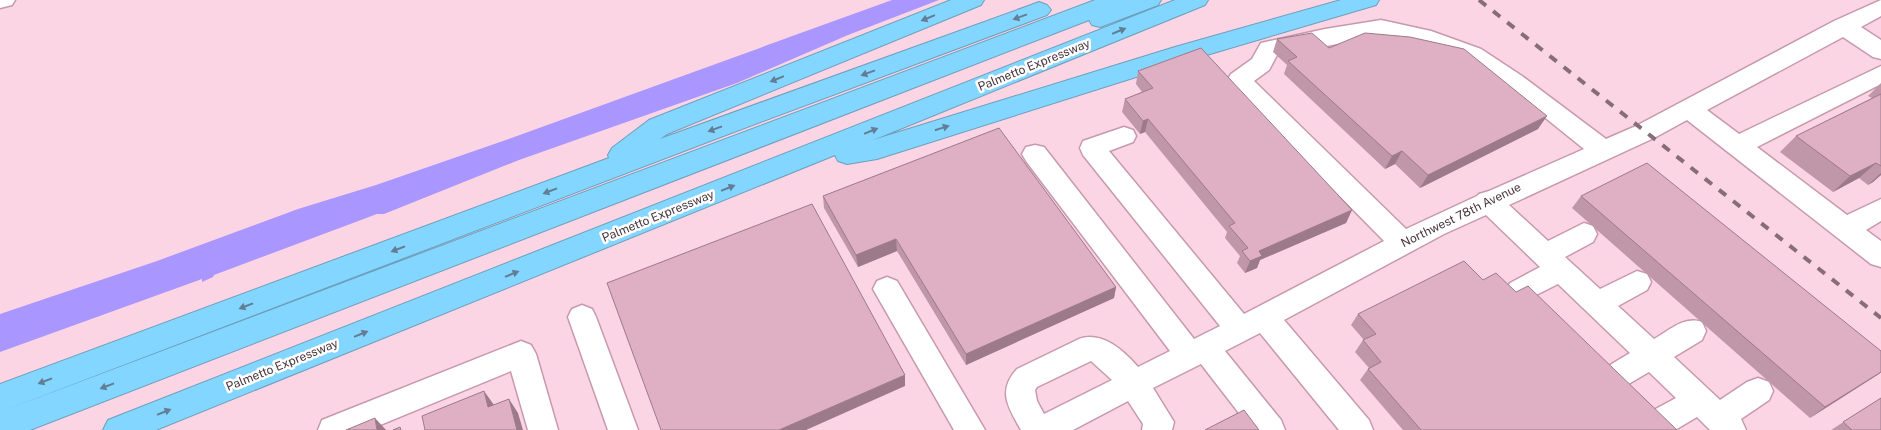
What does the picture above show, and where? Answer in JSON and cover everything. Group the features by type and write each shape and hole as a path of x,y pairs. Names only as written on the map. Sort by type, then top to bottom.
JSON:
{"highway":[{"path":"596,174 658,127 973,0"},
{"path":"0,398 1066,0"},
{"path":"0,427 1117,0"},
{"path":"42,430 1150,0"},
{"name":"Palmetto Expressway","path":"118,430 1197,0"},
{"path":"1184,53 1274,16 1321,0"},
{"path":"793,162 877,149 1184,53 1368,0"}],"street":[{"path":"0,1 4,0"},
{"name":"Northwest 78th Avenue","path":"1052,428 1402,243 1488,201 1645,132 1881,7"},
{"path":"1842,26 1881,51"},
{"path":"1402,243 1239,80 1262,64 1269,49 1381,28 1431,39 1473,54 1514,82 1603,150"},
{"path":"1737,146 1881,74"},
{"path":"1688,108 1881,256"},
{"path":"1124,136 1092,148 1252,323 1358,430"},
{"path":"1035,154 1197,351 1270,430"},
{"path":"1488,201 1716,416"},
{"path":"1845,229 1881,209"},
{"path":"1520,291 1584,234"},
{"path":"1596,304 1637,282"},
{"path":"887,289 970,430"},
{"path":"582,317 623,430"},
{"path":"1614,377 1692,332"},
{"path":"1052,428 1022,404 1020,386 1027,378 1089,348 1098,350 1116,364 1159,422 1157,430"},
{"path":"333,430 521,354 543,430"},
{"path":"1661,422 1716,416 1758,391"}],"shaded area":[{"path":"892,0 939,0 848,35 737,83 519,160 384,214 377,214 214,275 202,282 202,279 0,352 0,314 157,261 298,209 376,185 503,141"}],"building":[{"path":"1312,33 1329,48 1365,33 1410,37 1464,49 1547,116 1428,175 1402,151 1392,156 1288,61 1297,57 1277,39"},
{"path":"1201,48 1352,210 1259,251 1262,256 1250,261 1242,251 1248,248 1229,226 1235,223 1148,119 1143,121 1125,99 1153,88 1138,71"},
{"path":"1881,94 1881,166 1876,163 1850,176 1796,136"},
{"path":"999,128 1116,287 966,354 896,239 856,255 823,196"},
{"path":"1647,163 1881,351 1881,372 1825,407 1581,196"},
{"path":"812,204 905,375 779,430 661,430 607,283"},
{"path":"1464,261 1483,280 1496,273 1516,292 1528,286 1677,430 1421,430 1368,369 1381,362 1363,340 1376,334 1358,314"},
{"path":"484,391 488,407 509,399 517,430 425,430 422,416"},
{"path":"1881,398 1881,430 1852,430 1843,422"},
{"path":"1244,410 1259,430 1205,430"},
{"path":"375,418 377,430 346,430"}],"railway":[{"path":"1479,0 1881,318"}]}
